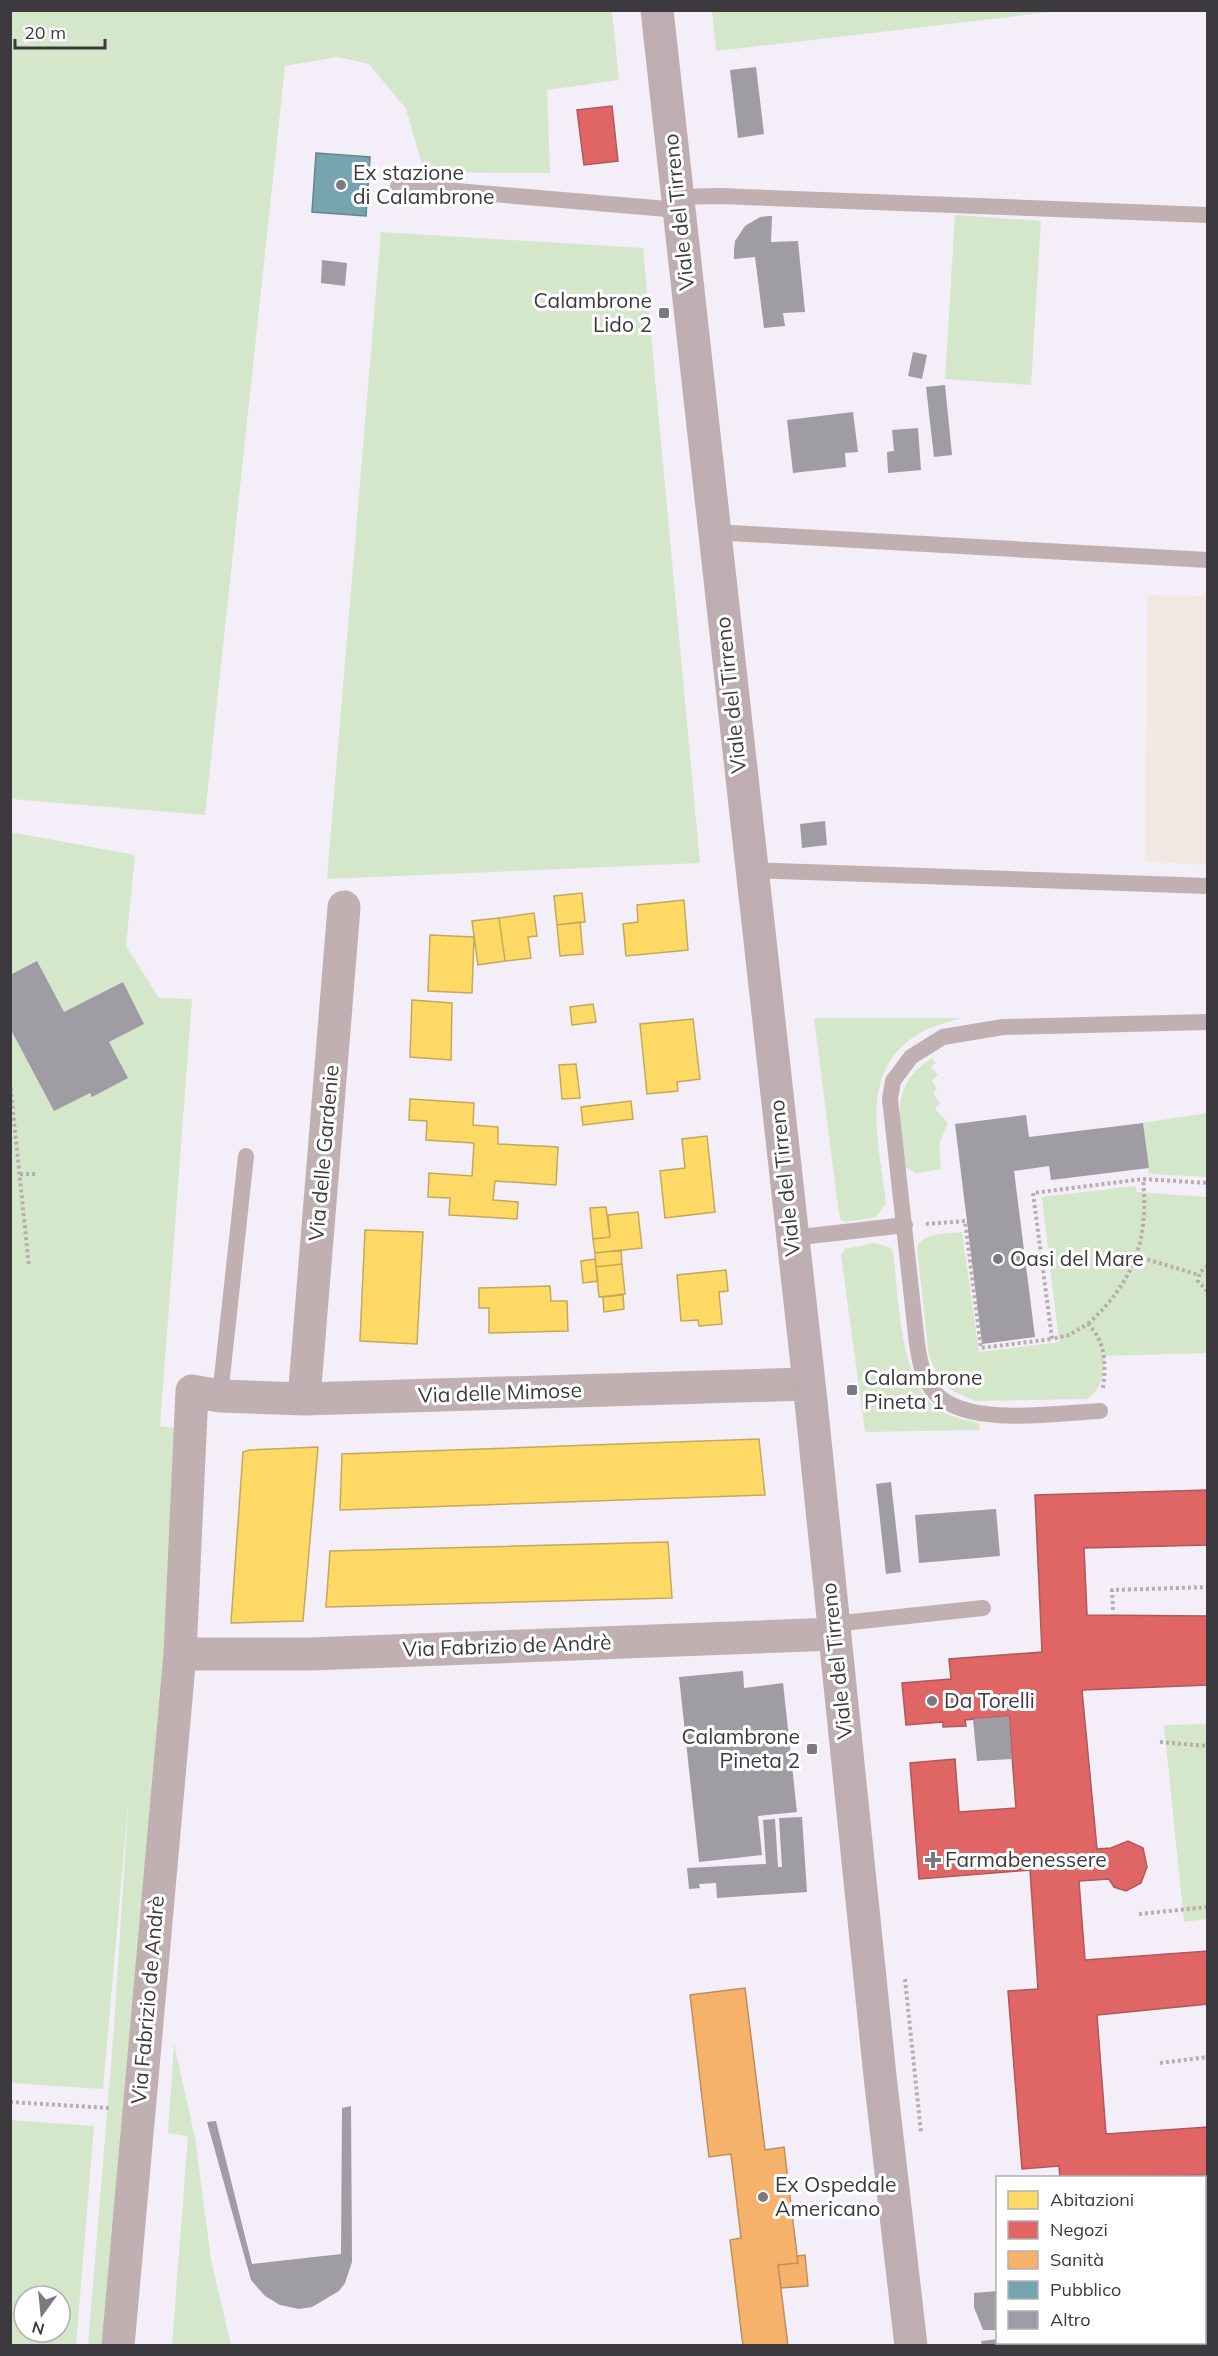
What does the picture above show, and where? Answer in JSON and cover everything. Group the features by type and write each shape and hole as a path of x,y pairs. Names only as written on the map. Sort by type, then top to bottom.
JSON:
{"main road":[{"name":"Viale del Tirreno","path":"657,10 911,2346"}],"street":[{"name":"Via delle Gardenie","path":"304,1399 344,907"},
{"name":"Via delle Mimose","path":"206,1394 304,1399 808,1384"},
{"name":"Via Fabrizio de Andrè","path":"118,2346 180,1654 206,1394"},
{"name":"Via Fabrizio de Andrè","path":"180,1654 311,1654 833,1629"}],"lane":[{"path":"398,186 678,204 720,196 1208,215"},
{"path":"713,532 1208,560"},
{"path":"751,870 1208,886"},
{"path":"1100,1412 1005,1415 977,1413 949,1404 936,1395 927,1383 920,1360 890,1099 893,1081 911,1057 943,1037 1003,1027 1208,1022"},
{"path":"206,1394 246,1156"},
{"path":"792,1238 905,1225"},
{"path":"833,1629 983,1608"}],"path":[{"path":"10,1082 29,1267"},
{"path":"20,1174 35,1174"},
{"path":"1052,1339 1033,1193 1143,1179 1208,1183"},
{"path":"905,1225 965,1221 981,1348 1052,1339 1069,1335 1088,1324 1106,1307 1126,1281 1136,1256 1146,1212 1143,1179"},
{"path":"1136,1256 1199,1275"},
{"path":"1199,1275 1208,1266"},
{"path":"1199,1275 1200,1285 1208,1292"},
{"path":"1088,1324 1099,1335 1104,1356 1100,1412"},
{"path":"1113,1610 1112,1590 1208,1587"},
{"path":"1160,1742 1208,1746"},
{"path":"1139,1914 1208,1907"},
{"path":"1160,2063 1208,2057"},
{"path":"10,2102 138,2109"}],"shaded area":[{"path":"1147,595 1207,596 1207,865 1145,861"}],"green space":[{"path":"712,10 1060,10 1060,11 716,51"},
{"path":"10,11 612,11 619,80 547,90 550,173 424,172 406,109 369,64 338,57 285,66 205,815 11,799"},
{"path":"955,215 1041,221 1031,385 945,379"},
{"path":"381,232 643,248 700,863 327,879"},
{"path":"10,832 135,855 126,946 159,998 192,999 160,1426 174,1428 182,1439 113,2345 88,2345 114,2028 129,1794 103,2089 11,2083"},
{"path":"814,1018 961,1018 918,1034 899,1050 886,1069 879,1089 876,1111 886,1203 876,1217 846,1222 841,1220 839,1214"},
{"path":"932,1058 936,1063 931,1067 938,1075 932,1081 937,1089 933,1093 940,1103 935,1109 948,1123 939,1144 941,1169 916,1173 905,1167 900,1106 909,1080"},
{"path":"1207,1113 1207,1177 1149,1174 1143,1123"},
{"path":"1135,1186 1137,1192 1207,1197 1207,1353 1105,1356 1099,1385 1087,1399 975,1401 951,1390 940,1380 929,1356 917,1247 920,1242 930,1236 962,1232 979,1352 1059,1342 1042,1197"},
{"path":"874,1243 889,1247 893,1252 903,1338 916,1381 926,1398 940,1410 954,1417 979,1423 980,1430 865,1432 841,1255 845,1249"},
{"path":"1207,1724 1207,1919 1184,1922 1164,1725"},
{"path":"174,2044 195,2138 211,2260 231,2345 172,2345 188,2136 168,2133"},
{"path":"10,2120 94,2126 76,2345 11,2345"},
{"path":"1206,2223 1207,2223 1208,2294 1206,2294"}],"building: Abitazioni":[{"path":"582,893 585,922 557,925 554,896"},
{"path":"684,900 688,950 626,956 623,924 638,922 637,905"},
{"path":"534,913 537,936 528,937 531,958 505,961 499,918"},
{"path":"499,918 505,961 478,965 472,921"},
{"path":"580,922 583,954 560,956 557,925"},
{"path":"430,935 474,937 472,993 428,991"},
{"path":"412,1000 452,1003 451,1060 410,1057"},
{"path":"593,1004 596,1022 572,1025 570,1007"},
{"path":"693,1019 700,1079 677,1082 678,1091 647,1094 640,1024"},
{"path":"576,1064 580,1098 562,1099 559,1065"},
{"path":"410,1099 474,1103 473,1125 498,1127 498,1144 558,1147 556,1185 495,1181 493,1200 518,1202 517,1219 449,1215 450,1198 428,1197 429,1173 472,1176 474,1143 426,1140 427,1121 409,1120"},
{"path":"631,1101 633,1119 583,1125 581,1107"},
{"path":"707,1136 715,1212 665,1218 660,1171 685,1168 682,1139"},
{"path":"606,1207 610,1237 593,1239 590,1208"},
{"path":"638,1212 642,1248 595,1253 593,1239 610,1237 608,1215"},
{"path":"365,1230 423,1232 417,1344 360,1341"},
{"path":"621,1250 622,1264 596,1267 595,1253"},
{"path":"595,1259 598,1281 583,1283 581,1261"},
{"path":"622,1264 625,1294 599,1297 596,1267"},
{"path":"726,1270 728,1291 719,1292 722,1324 699,1326 698,1320 681,1321 677,1275"},
{"path":"550,1286 551,1301 567,1301 568,1331 489,1333 489,1308 479,1308 479,1288"},
{"path":"623,1295 624,1309 604,1312 603,1297"},
{"path":"759,1439 765,1495 340,1510 342,1454"},
{"path":"318,1447 303,1621 231,1623 243,1452"},
{"path":"668,1542 672,1598 326,1607 330,1551"}],"building: Negozi":[{"path":"612,106 618,161 584,165 577,110"},
{"path":"1208,1490 1208,1545 1084,1548 1087,1615 1208,1616 1208,1685 1082,1690 1097,1849 1111,1848 1128,1841 1143,1848 1147,1867 1141,1883 1126,1891 1114,1887 1109,1879 1079,1881 1085,1960 1208,1951 1208,2004 1097,2015 1106,2134 1208,2127 1208,2175 1060,2176 1059,2166 1022,2169 1008,1991 1038,1989 1030,1870 919,1879 910,1763 955,1759 959,1812 1016,1808 1009,1716 965,1720 966,1726 943,1727 943,1722 906,1725 902,1683 951,1679 949,1659 1042,1652 1035,1495"}],"building: Sanità":[{"name":"Ex Ospedale Americano","path":"745,1988 765,2150 784,2147 798,2263 778,2265 788,2346 743,2346 730,2240 741,2238 731,2154 709,2157 690,1995"},
{"path":"805,2255 808,2286 781,2288 778,2265 798,2263 797,2256"}],"building: Pubblico":[{"name":"Ex stazione di Calambrone","path":"316,153 370,157 366,216 312,212"}],"building: Altro":[{"path":"756,67 764,134 738,138 730,70"},
{"path":"772,216 771,242 798,241 805,312 783,313 785,326 764,328 755,257 734,259 734,250 735,241 745,226 760,217"},
{"path":"322,260 347,263 345,286 321,283"},
{"path":"913,352 927,355 922,379 908,376"},
{"path":"945,385 952,455 934,457 926,387"},
{"path":"853,412 858,452 845,453 846,467 793,473 787,420"},
{"path":"918,428 921,470 888,473 887,452 894,451 892,430"},
{"path":"825,821 827,845 802,848 800,824"},
{"path":"37,961 64,1012 123,982 144,1024 109,1042 128,1078 92,1097 90,1093 54,1111 10,1028 10,975"},
{"name":"Oasi del Mare","path":"1026,1115 1029,1137 1143,1123 1149,1168 1051,1180 1049,1166 1014,1171 1035,1337 982,1344 955,1124"},
{"path":"891,1482 901,1572 886,1574 876,1484"},
{"path":"996,1509 1000,1556 919,1563 915,1515"},
{"path":"743,1671 744,1688 783,1683 797,1812 758,1816 762,1855 699,1862 679,1677"},
{"path":"1009,1716 1012,1759 977,1761 973,1719"},
{"path":"802,1817 807,1892 717,1898 716,1883 699,1884 700,1888 689,1889 687,1868 766,1864 763,1820 775,1819 778,1867 782,1867 779,1818"},
{"path":"351,2106 352,2262 345,2283 339,2291 312,2307 299,2309 280,2305 265,2296 251,2280 207,2122 216,2121 252,2264 341,2254 342,2108"},
{"path":"996,2291 996,2330 983,2330 974,2307 974,2293"},
{"path":"1206,2302 1208,2302 1208,2346 982,2346 981,2341 996,2339 996,2344 1206,2344"}],"place":[{"name":"Ex stazione di Calambrone","path":"341,185"},
{"name":"Calambrone Lido 2","path":"664,313"},
{"name":"Oasi del Mare","path":"998,1259"},
{"name":"Calambrone Pineta 1","path":"852,1390"},
{"name":"Da Torelli","path":"932,1701"},
{"name":"Calambrone Pineta 2","path":"812,1749"},
{"name":"Farmabenessere","path":"933,1860"},
{"name":"Ex Ospedale Americano","path":"763,2197"}]}
